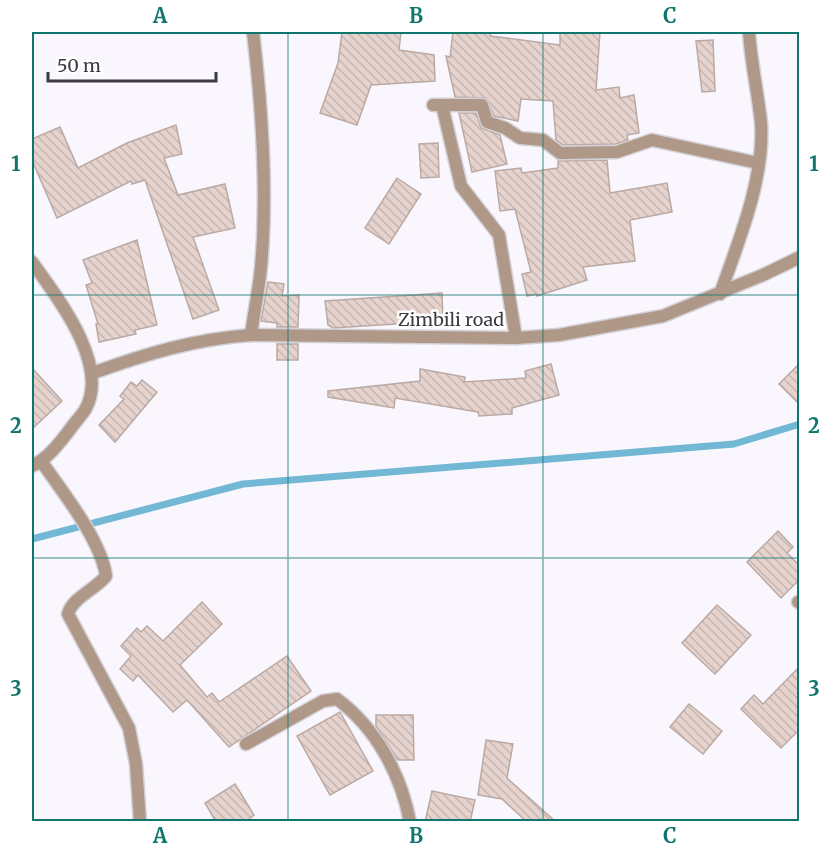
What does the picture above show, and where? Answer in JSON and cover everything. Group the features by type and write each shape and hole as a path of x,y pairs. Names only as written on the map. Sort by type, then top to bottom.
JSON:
{"street":[{"path":"251,335 261,266 263,180 258,70 253,32"},
{"path":"720,294 746,222 758,163 761,124 752,69 749,32"},
{"path":"516,338 499,235 461,186 438,105 482,105 487,122 505,128 520,138 543,140 560,153 617,152 652,140 758,163"},
{"name":"Zimbili road","path":"93,373 148,353 208,338 251,335 516,338 569,334 663,316 720,294 800,257"},
{"path":"32,262 72,323 90,359 93,373 86,408 36,464 76,511 104,564 106,576 99,585 70,606 68,614 129,728 136,764 140,822"},
{"path":"246,744 323,701 336,699 349,708 373,734 397,776 410,822"}],"building":[{"path":"342,32 401,32 399,50 434,55 435,81 371,85 357,125 320,113 338,63"},
{"path":"453,32 491,33 490,36 560,45 560,32 600,32 596,90 619,87 620,98 634,95 639,133 627,135 628,140 616,144 563,145 556,140 553,101 521,99 518,121 494,116 486,98 455,97 446,56 450,57"},
{"path":"713,40 715,91 702,92 696,41"},
{"path":"459,113 476,113 481,128 500,135 507,164 472,172"},
{"path":"176,125 182,154 164,158 178,195 225,184 235,228 193,237 219,310 193,319 145,180 132,184 131,181 57,218 32,160 32,139 60,127 78,168 127,143"},
{"path":"438,143 439,177 421,178 419,144"},
{"path":"607,160 610,193 667,183 672,212 630,220 635,261 583,267 587,280 537,296 536,294 527,296 522,274 531,272 515,209 500,211 495,171 521,168 522,173 558,168 558,161"},
{"path":"397,178 421,194 389,244 365,228"},
{"path":"137,240 157,325 135,330 136,334 99,342 96,324 98,324 86,285 92,283 83,260"},
{"path":"268,282 284,284 282,296 299,295 298,327 277,327 277,323 261,321"},
{"path":"442,293 443,321 333,328 328,325 325,301"},
{"path":"277,344 298,344 298,360 277,360"},
{"path":"800,363 800,405 779,384"},
{"path":"551,364 559,395 512,408 512,414 479,416 478,412 395,398 394,408 328,397 328,391 420,381 420,369 465,377 464,382 526,378 525,371"},
{"path":"32,368 62,401 32,429"},
{"path":"142,380 157,392 115,442 99,425 124,399 120,396 131,382 137,386"},
{"path":"778,531 793,547 787,553 800,566 800,579 781,598 747,562"},
{"path":"202,602 222,624 180,665 207,697 212,693 219,702 287,656 311,691 229,747 187,700 173,712 138,675 133,681 120,669 131,656 121,646 137,628 141,632 147,626 163,641"},
{"path":"717,605 751,635 715,674 682,643"},
{"path":"800,666 800,729 781,748 741,709 754,695 763,704"},
{"path":"689,704 722,731 703,754 670,727"},
{"path":"340,712 373,771 330,795 297,736"},
{"path":"376,715 413,715 414,760 398,760 376,726"},
{"path":"486,740 513,744 507,778 556,822 527,822 502,799 478,795"},
{"path":"235,784 254,815 245,822 216,822 205,803"},
{"path":"432,791 475,800 470,822 425,822"}],"waterway":[{"path":"32,539 243,484 734,444 800,424"}]}
